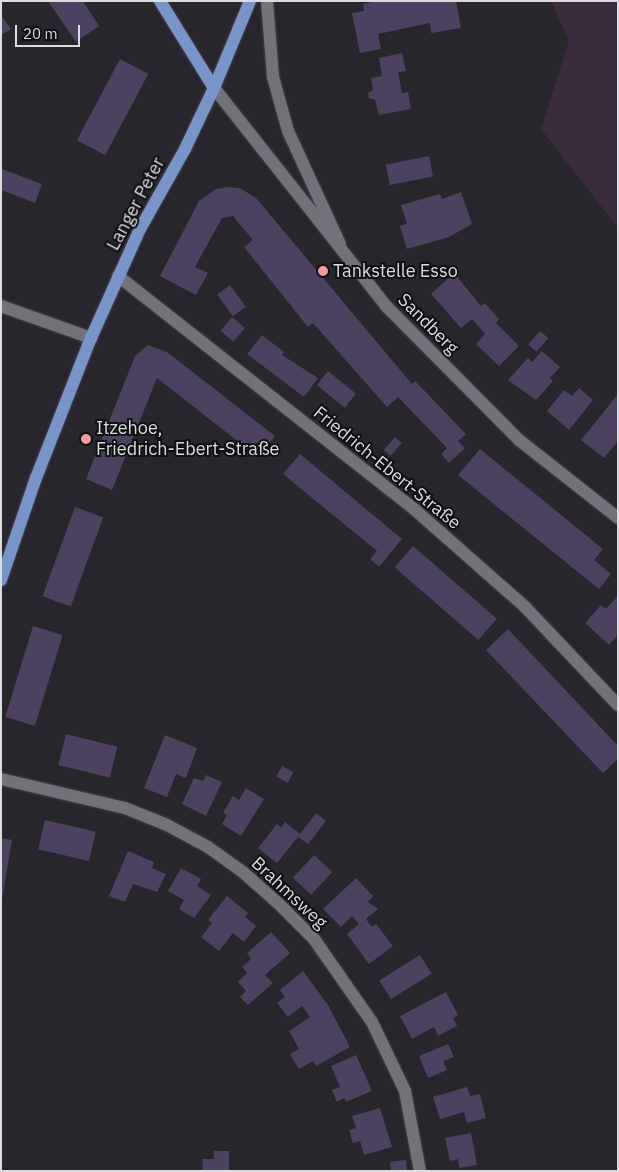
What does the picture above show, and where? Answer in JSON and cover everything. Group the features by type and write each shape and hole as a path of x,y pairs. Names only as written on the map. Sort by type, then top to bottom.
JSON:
{"main road":[{"name":"Sandberg","path":"160,1 214,88"},
{"name":"Langer Peter","path":"1,580 42,460 91,338 118,276 214,88 250,1"}],"street":[{"path":"267,1 273,77 288,131 347,257"},
{"name":"Sandberg","path":"214,88 386,306 518,440 618,518"},
{"name":"Friedrich-Ebert-Straße","path":"118,276 414,509 525,607 618,705"},
{"path":"1,306 91,338"},
{"name":"Brahmsweg","path":"1,779 125,808 167,826 208,847 279,904 314,939 372,1022 405,1091 420,1171"}],"shaded area":[{"path":"551,1 618,1 618,228 541,129 569,41"}],"building":[{"path":"48,1 83,1 99,26 76,42"},
{"path":"376,1 456,1 461,28 431,33 430,23 378,34 381,49 360,53 352,13 364,11 363,4"},
{"path":"1,15 11,29 1,35"},
{"path":"402,53 406,71 398,72 402,93 408,92 411,109 379,115 375,100 369,98 368,93 373,90 371,78 382,76 379,58"},
{"path":"120,59 148,74 105,155 77,140"},
{"path":"429,156 433,177 390,185 386,164"},
{"path":"2,169 42,184 35,203 1,190"},
{"path":"240,188 256,198 412,384 415,381 466,434 458,441 465,448 449,463 441,454 447,448 398,397 387,407 313,323 308,327 244,247 253,240 233,216 222,218 195,267 208,273 196,295 160,276 199,201 216,189"},
{"path":"461,192 472,224 449,237 407,249 400,226 407,224 401,205 440,194 442,199"},
{"path":"454,273 481,306 485,303 499,319 496,323 519,346 499,366 476,344 485,334 472,319 461,328 431,294"},
{"path":"230,285 246,307 233,316 217,294"},
{"path":"232,317 245,328 233,342 220,331"},
{"path":"540,331 548,338 536,352 528,345"},
{"path":"262,335 284,352 282,355 318,378 304,397 247,354"},
{"path":"148,345 167,352 275,436 258,457 157,378 112,490 86,479 135,356"},
{"path":"542,351 560,367 550,378 553,381 536,400 508,380 528,358 532,362"},
{"path":"328,371 356,394 345,408 317,385"},
{"path":"579,388 593,400 569,430 547,411 564,390 572,396"},
{"path":"618,394 618,441 604,458 581,440"},
{"path":"395,437 402,443 391,456 384,450"},
{"path":"480,449 603,549 594,560 611,574 599,589 458,475"},
{"path":"300,454 402,539 379,567 370,559 377,551 283,474"},
{"path":"75,507 103,517 71,607 43,596"},
{"path":"413,546 497,619 478,640 395,567"},
{"path":"618,596 618,635 609,645 585,623 601,605 606,609"},
{"path":"33,626 63,635 35,726 5,717"},
{"path":"508,629 618,746 618,759 603,773 486,650"},
{"path":"66,734 117,747 110,778 58,765"},
{"path":"165,735 197,748 186,778 176,774 167,797 144,788"},
{"path":"282,766 293,772 288,783 276,776"},
{"path":"206,775 222,782 206,816 182,804 194,778 203,781"},
{"path":"246,788 264,799 241,836 222,824 227,815 223,813 233,796 239,800"},
{"path":"316,813 326,821 308,844 298,837 277,863 258,848 277,824 281,828 285,822 300,834"},
{"path":"45,820 96,832 89,861 38,849"},
{"path":"1,838 12,840 2,900 1,900"},
{"path":"128,851 154,862 152,868 166,874 157,892 133,884 125,902 109,896"},
{"path":"314,855 332,872 311,895 293,878"},
{"path":"181,868 201,879 197,886 211,895 194,918 179,909 184,900 168,891"},
{"path":"356,878 373,896 368,902 378,909 366,919 372,927 376,924 393,946 369,964 347,934 359,924 352,916 341,927 323,909"},
{"path":"227,896 248,913 245,917 256,926 244,942 233,933 219,951 201,937 212,923 208,920"},
{"path":"271,932 290,953 265,975 273,983 248,1005 240,997 246,991 238,982 247,973 242,967 251,959 247,953"},
{"path":"420,955 432,974 391,999 379,980"},
{"path":"303,971 328,1005 350,1047 316,1066 313,1061 299,1069 290,1054 299,1049 289,1031 310,1017 302,1006 288,1017 277,1003 285,997 280,990"},
{"path":"446,992 458,1015 453,1018 457,1026 438,1036 434,1027 412,1039 400,1016"},
{"path":"448,1044 454,1057 443,1061 447,1070 428,1078 419,1056"},
{"path":"356,1055 372,1091 346,1102 344,1098 337,1102 332,1090 340,1087 331,1066"},
{"path":"467,1087 470,1096 480,1094 486,1118 467,1123 464,1112 440,1119 433,1097"},
{"path":"380,1108 392,1147 364,1155 360,1141 353,1143 349,1130 356,1128 352,1116"},
{"path":"471,1133 477,1165 459,1168 458,1159 450,1161 445,1138"},
{"path":"214,1151 229,1151 229,1171 203,1171 202,1159 214,1159"},
{"path":"406,1160 407,1170 391,1171 390,1162"}],"place":[{"name":"Tankstelle Esso","path":"323,271"},
{"name":"Itzehoe, Friedrich-Ebert-Straße","path":"86,439"}]}
